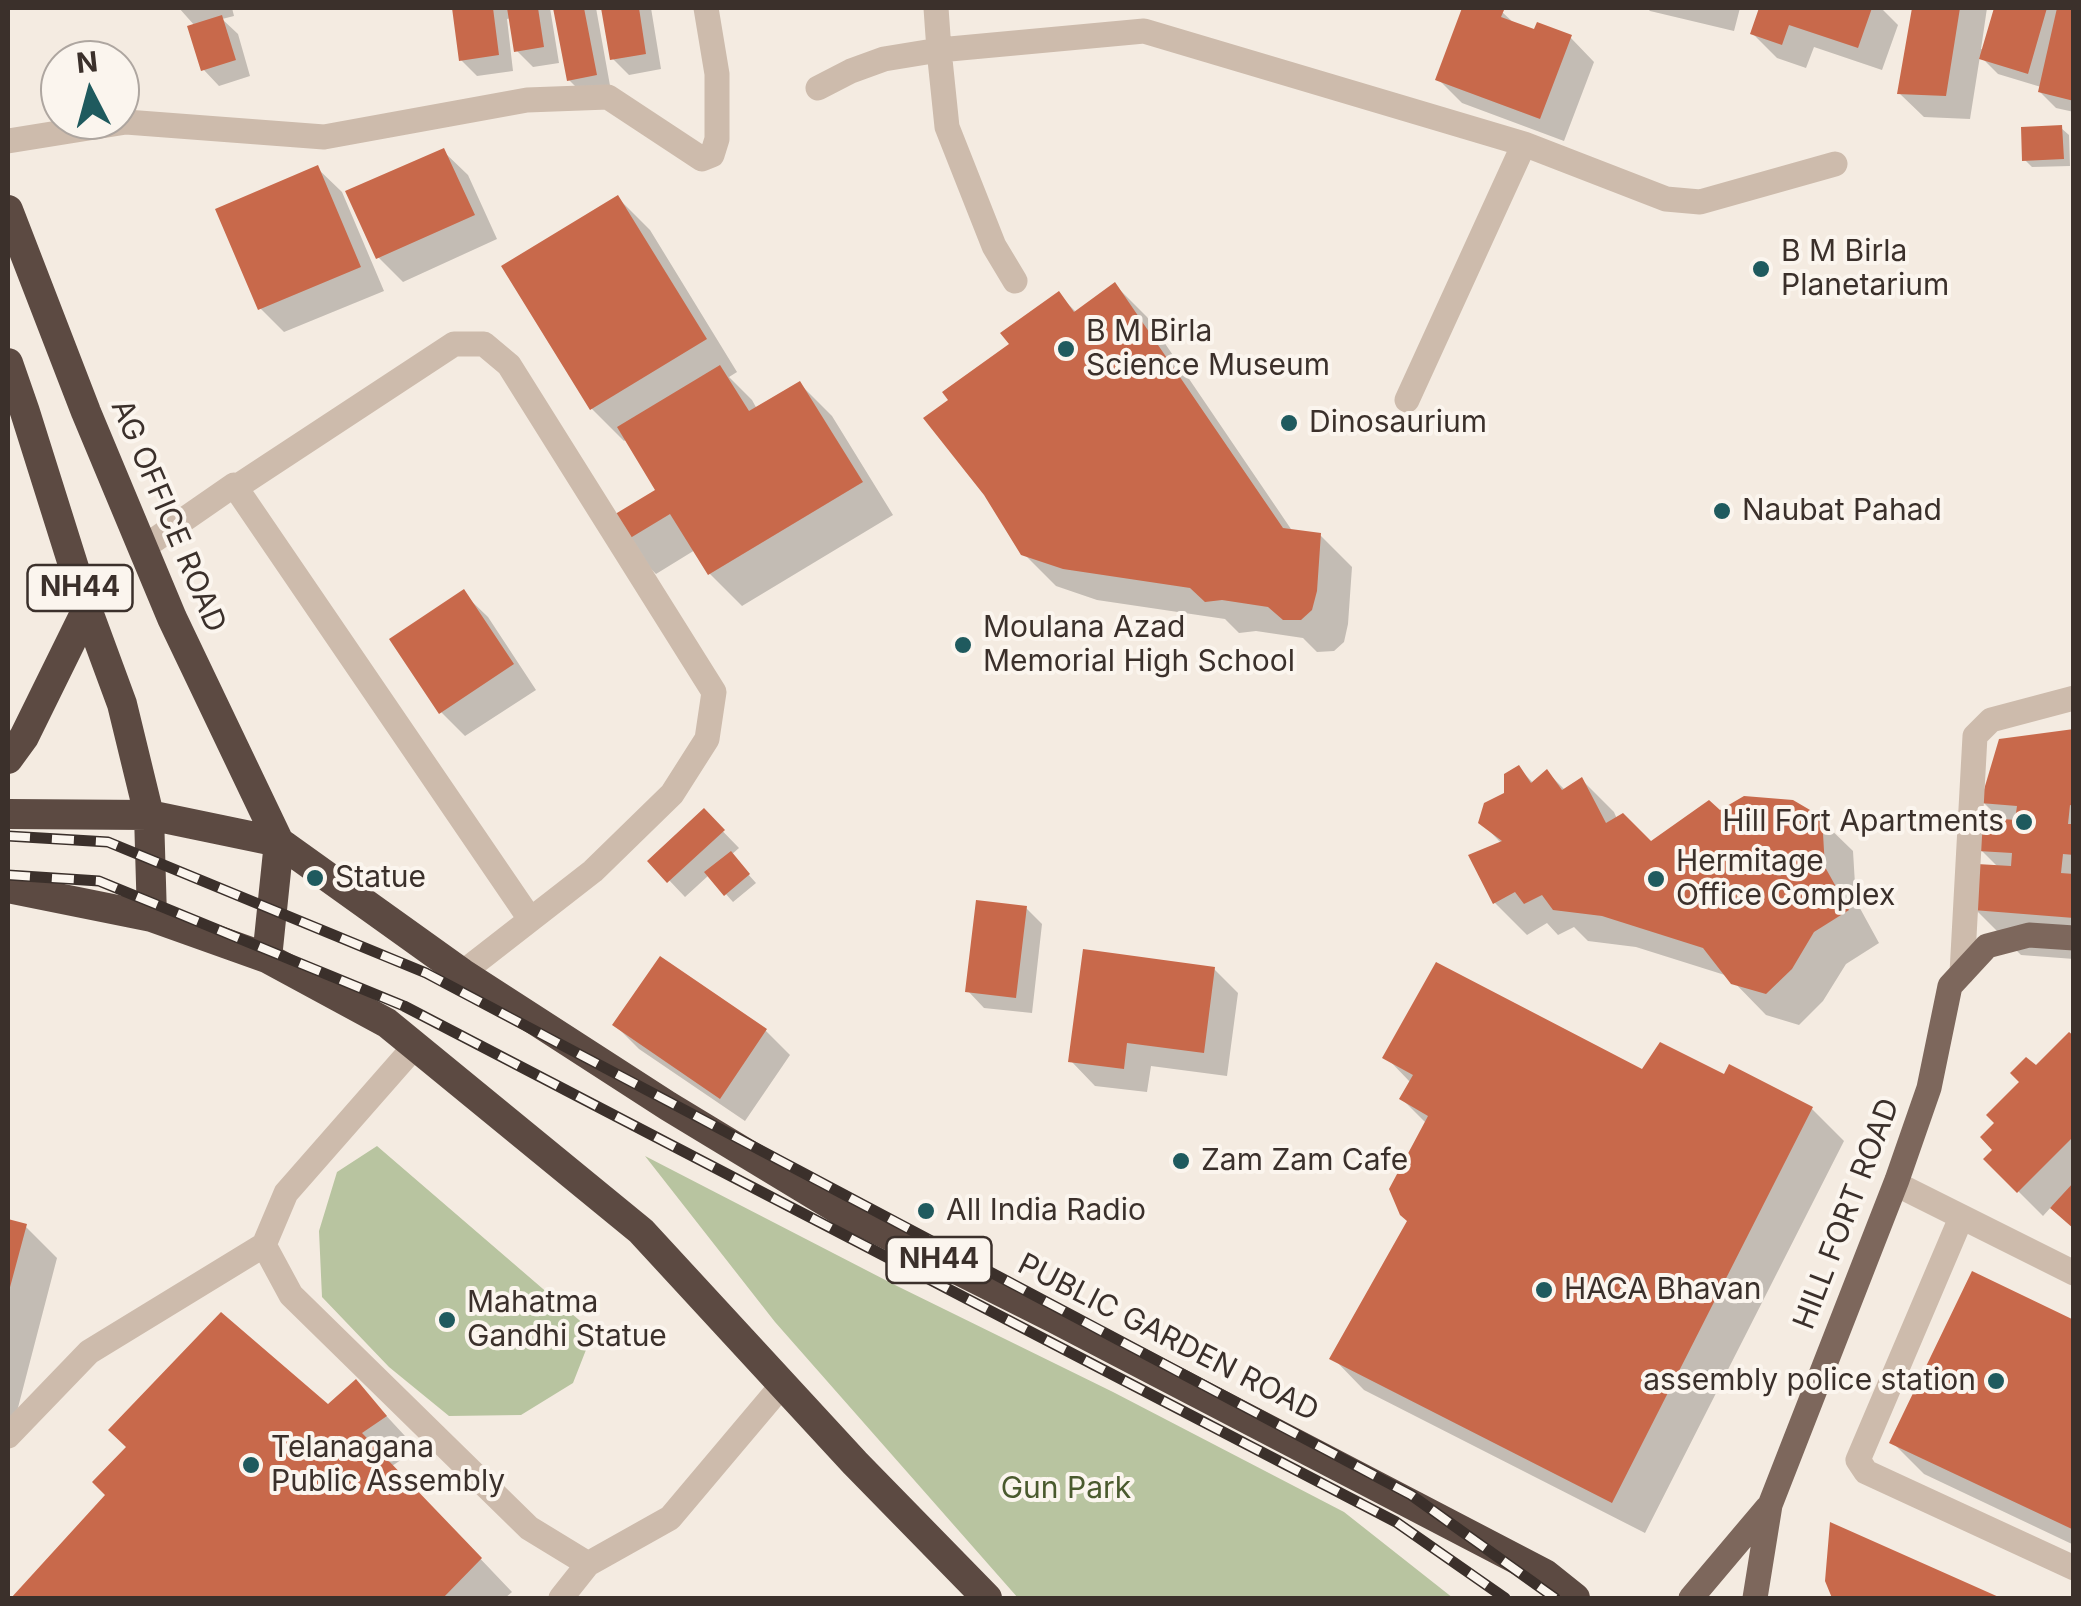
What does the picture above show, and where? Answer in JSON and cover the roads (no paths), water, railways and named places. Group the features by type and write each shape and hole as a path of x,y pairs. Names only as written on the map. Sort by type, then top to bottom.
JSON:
{"highway":[{"name":"AG OFFICE ROAD","path":"8,210 79,395 172,618 280,842"},
{"name":"NH44","path":"8,363 87,609 122,704 149,815 152,917"},
{"path":"8,759 24,737 87,609"},
{"path":"8,814 149,815 280,842 267,958"},
{"name":"PUBLIC GARDEN ROAD","path":"280,842 462,973 668,1106 844,1212 1528,1565 1575,1598"},
{"path":"8,888 152,917 267,958 387,1023 641,1230 855,1463 987,1598"}],"main road":[{"name":"HILL FORT ROAD","path":"1755,1598 1770,1504 1896,1184 1929,1088 1950,986 1987,946 2029,935 2074,938"},
{"path":"1691,1598 1770,1504"}],"street":[{"path":"8,141 126,122 324,137 527,100 608,97 702,159 712,154 717,139 717,74 706,8"},
{"path":"936,8 947,127 994,246 1015,280"},
{"path":"818,88 884,60 938,50 1144,31 1524,144 1666,199 1700,202 1835,164"},
{"path":"1408,400 1524,144"},
{"path":"235,488 454,344 484,344 509,364 714,692 707,739 672,794 593,870 462,973"},
{"path":"143,548 234,485 530,919"},
{"path":"1962,973 1975,736 1991,720 2074,698"},
{"path":"8,1436 88,1352 264,1245 286,1193 415,1046"},
{"path":"1896,1184 2074,1273"},
{"path":"1961,1218 1858,1460 1866,1472 2074,1568"},
{"path":"264,1245 291,1295 529,1528 588,1564"},
{"path":"562,1598 588,1564 670,1518 783,1384"}],"railway":[{"path":"8,836 108,842 426,973 1411,1495 1555,1598"},
{"path":"8,875 99,881 404,1006 1396,1522 1505,1598"}],"place":[{"name":"B M Birla Planetarium","path":"1761,269"},
{"name":"B M Birla Science Museum","path":"1066,349"},
{"name":"Dinosaurium","path":"1289,423"},
{"name":"Naubat Pahad","path":"1722,511"},
{"name":"Moulana Azad Memorial High School","path":"963,645"},
{"name":"Hill Fort Apartments","path":"2024,822"},
{"name":"Statue","path":"315,878"},
{"name":"Hermitage Office Complex","path":"1656,879"},
{"name":"Zam Zam Cafe","path":"1181,1161"},
{"name":"All India Radio","path":"926,1211"},
{"name":"HACA Bhavan","path":"1544,1290"},
{"name":"Mahatma Gandhi Statue","path":"447,1320"},
{"name":"assembly police station","path":"1996,1381"},
{"name":"Telanagana Public Assembly","path":"251,1465"}],"park label":[{"name":"Gun Park","path":"1066,1489"}]}
